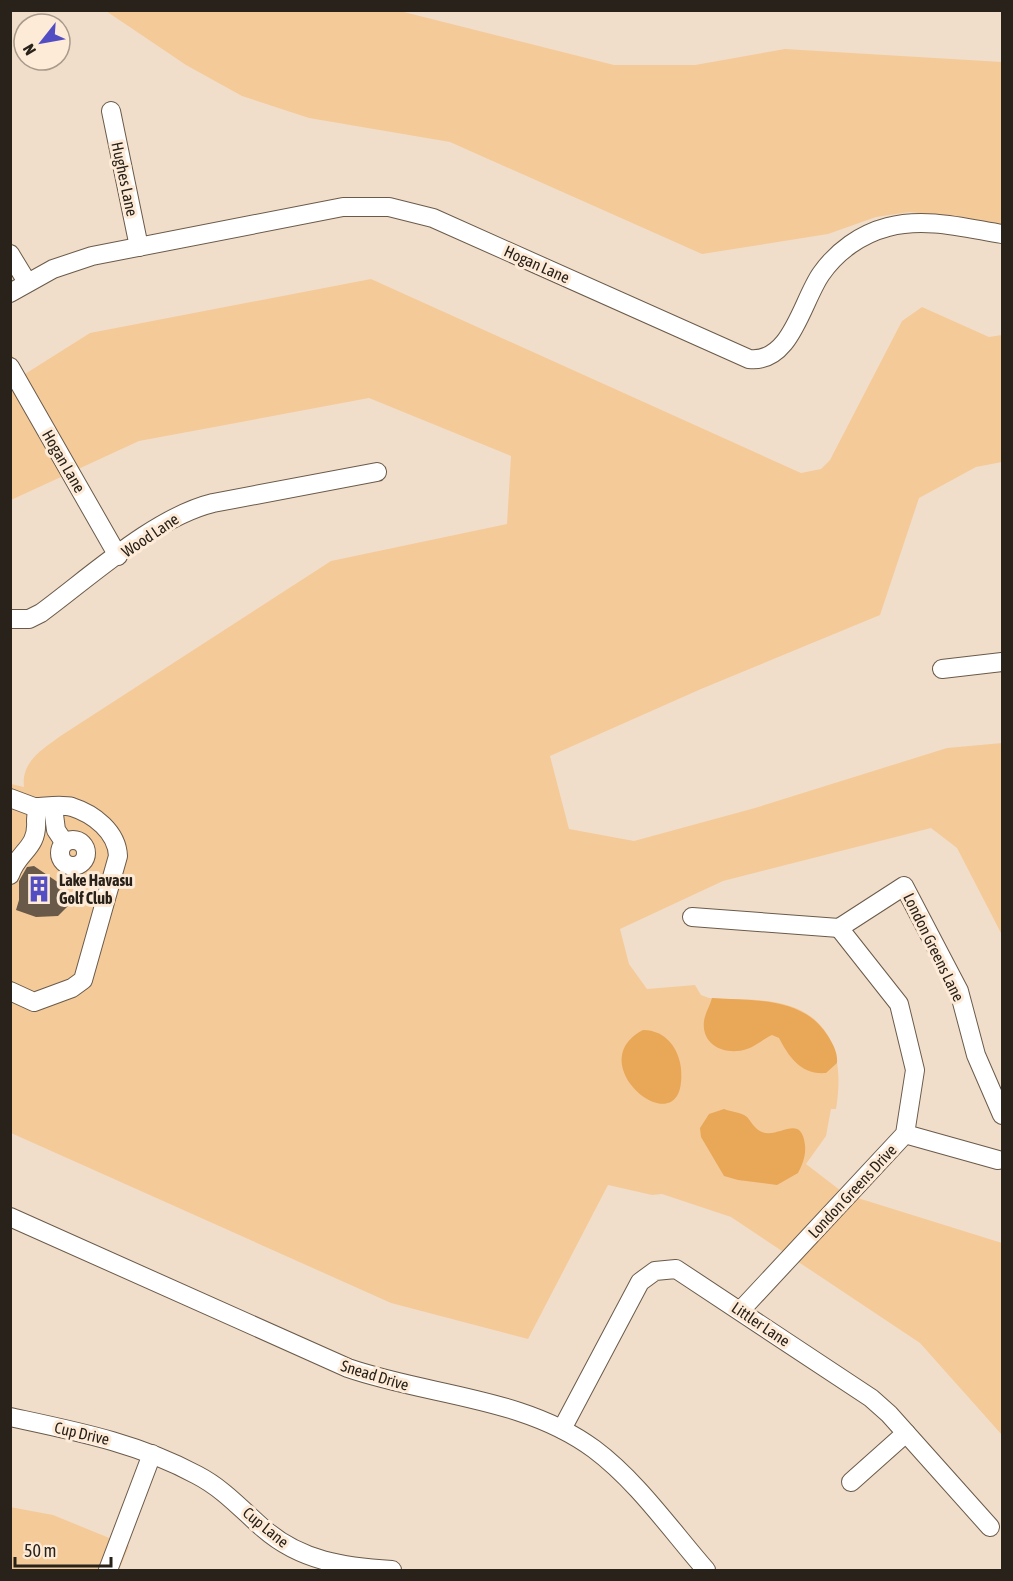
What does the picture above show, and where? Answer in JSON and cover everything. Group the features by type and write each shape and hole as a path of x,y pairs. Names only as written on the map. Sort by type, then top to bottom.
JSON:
{"street":[{"name":"Hughes Lane","path":"111,111 139,247"},
{"name":"Hogan Lane","path":"10,292 66,264 139,247 343,207 374,206 404,209 433,218 749,359 758,360 771,356 782,347 822,273 842,251 867,234 896,225 916,223 1002,234"},
{"path":"10,254 27,282"},
{"name":"Hogan Lane","path":"10,367 118,556"},
{"name":"Wood Lane","path":"10,619 26,620 41,614 166,521 201,506 377,472"},
{"path":"942,669 1002,662"},
{"path":"10,798 34,807 72,807 105,826 115,840 118,856 83,980 72,988 34,1002 10,991"},
{"path":"10,874 16,862 35,839 37,813 34,807"},
{"path":"53,807 56,830 64,842"},
{"name":"London Greens Lane","path":"839,928 904,886 959,991 976,1055 1002,1115"},
{"path":"692,917 839,928"},
{"name":"London Greens Drive","path":"741,1310 904,1134 915,1070 899,1004 839,928"},
{"path":"904,1134 1001,1162"},
{"name":"Snead Drive","path":"10,1218 348,1368 395,1383 513,1410 562,1429 610,1462 706,1570"},
{"name":"Littler Lane","path":"562,1429 635,1289 647,1275 661,1269 682,1271 862,1391 889,1414 990,1527"},
{"name":"Cup Drive","path":"10,1417 91,1434 152,1454"},
{"path":"851,1482 906,1433"},
{"path":"108,1570 152,1454"},
{"name":"Cup Lane","path":"152,1454 215,1486 264,1529 298,1551 337,1565 392,1570"}],"shaded area":[{"path":"106,11 400,11 614,65 695,65 785,49 1002,62 1002,224 910,212 876,217 828,234 702,254 450,142 309,118 242,96 186,65"},
{"path":"371,279 801,473 821,469 830,460 902,321 922,307 989,337 1002,335 1002,462 976,467 919,498 880,615 701,689 550,756 569,829 634,841 755,808 947,748 1002,743 1002,935 957,848 931,828 723,881 620,929 629,964 647,989 695,985 701,995 709,998 771,1001 798,1009 813,1018 824,1029 832,1042 836,1058 838,1091 836,1109 831,1109 826,1136 806,1164 845,1194 1002,1243 1002,1435 920,1343 731,1217 662,1194 652,1195 608,1185 528,1339 391,1303 11,1133 11,784 24,787 26,770 35,756 62,735 331,561 507,524 511,456 369,398 139,441 11,500 10,352 25,374 90,333"},
{"path":"712,998 776,1003 805,1014 818,1023 828,1036 836,1052 837,1063 826,1073 817,1073 803,1068 787,1052 779,1038 772,1035 750,1048 739,1051 716,1047 706,1037 704,1030 705,1018"},
{"path":"643,1030 665,1037 674,1048 680,1062 679,1093 669,1103 654,1102 640,1094 627,1080 622,1063 626,1045"},
{"path":"724,1109 745,1115 758,1130 767,1133 793,1128 799,1130 803,1135 805,1149 804,1159 798,1173 777,1185 724,1176 701,1137 700,1128 709,1114"},
{"path":"10,1507 53,1515 129,1546 119,1570 11,1570"}],"building":[{"name":"Lake Havasu Golf Club","path":"34,866 59,883 60,894 74,900 58,916 36,917 16,910 19,900 19,881 27,867"}],"place":[{"name":"Lake Havasu Golf Club","path":"39,889"}]}
